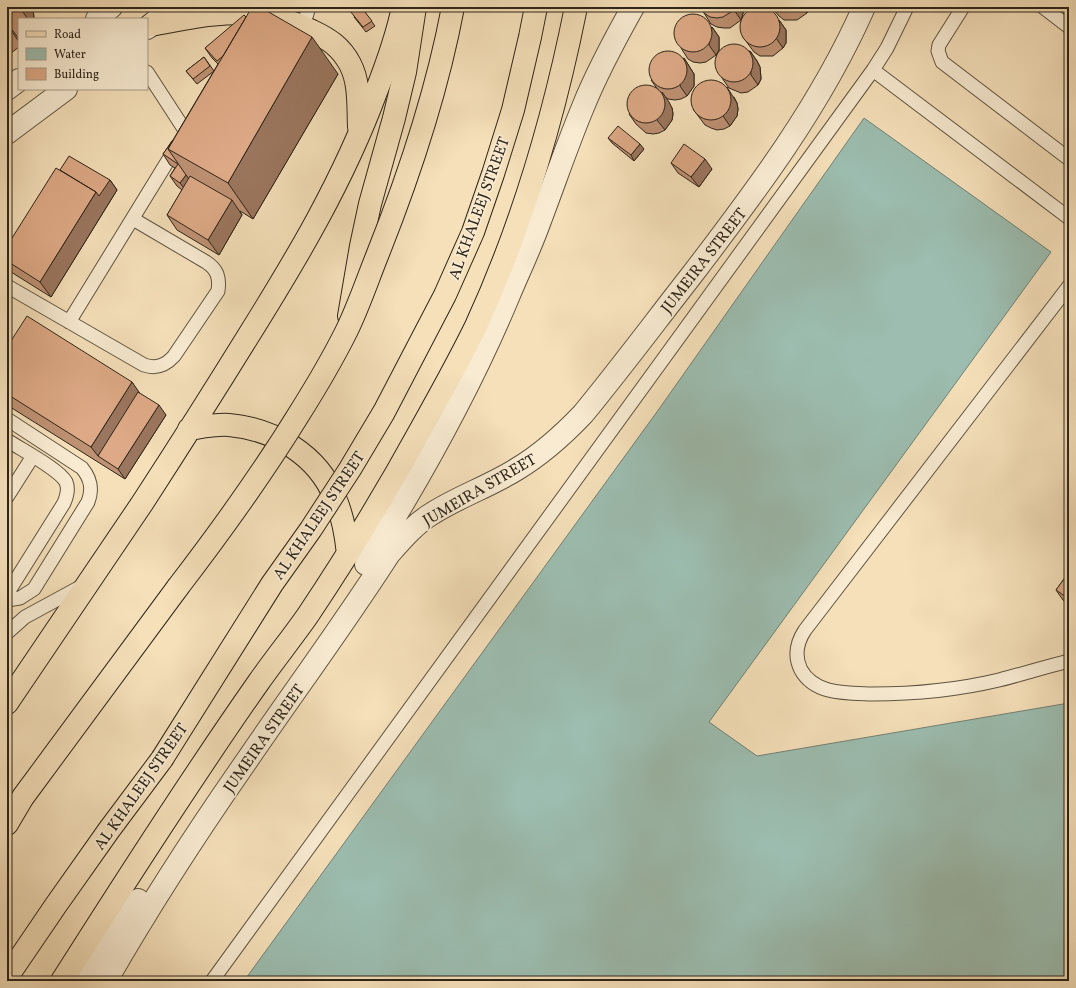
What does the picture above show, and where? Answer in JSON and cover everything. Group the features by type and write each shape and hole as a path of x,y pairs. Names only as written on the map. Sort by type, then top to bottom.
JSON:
{"main road":[{"path":"7,703 144,501 302,248 327,203 360,133 388,62 403,7"},
{"path":"347,331 361,246 370,204 394,118 403,79 415,7"},
{"path":"7,824 23,797 247,494 280,445 347,331 396,210 414,156 434,92 453,7"},
{"name":"AL KHALEEJ STREET","path":"7,977 104,836 162,759 272,584 311,529 350,469 387,405 445,295 473,232 493,174 512,110 536,7"},
{"path":"62,981 186,788 348,554 391,484 450,377 476,326 519,219 545,136 576,7"},
{"path":"149,26 202,15 240,10 272,16 307,17 336,44 350,65 358,90 360,133"},
{"path":"189,429 228,425 247,427 265,432 299,451 317,469 335,496 341,514 348,554"}],"street":[{"path":"98,18 111,7"},
{"path":"149,26 174,7"},
{"name":"JUMEIRA STREET","path":"85,981 206,798 349,591 394,520 474,373 509,297 541,220 583,106 615,39 633,7"},
{"name":"JUMEIRA STREET","path":"106,981 183,855 241,768 302,684 389,554 412,530 432,513 494,483 518,469 558,439 583,414 759,186 814,103 841,55 864,7"},
{"path":"7,89 18,81"},
{"path":"7,133 65,90"}],"lane":[{"path":"212,981 873,70 887,48 907,7"},
{"path":"963,7 939,45 938,51 942,62 1069,159"},
{"path":"1043,7 1069,27"},
{"path":"873,70 1069,218"},
{"path":"148,74 186,132"},
{"path":"69,322 193,120"},
{"path":"7,286 144,365 158,367 164,365 174,356 218,290 219,282 213,266 133,219"},
{"path":"1069,286 805,630 800,638 797,648 797,658 804,676 820,688 830,691 859,694 929,692 964,687 998,680 1069,661"},
{"path":"7,419 82,468 90,480 91,488 91,495 88,502 34,589 20,598 7,600"},
{"path":"7,440 58,473 63,478 68,490 67,496 7,594"},
{"path":"7,497 33,456"},
{"path":"7,633 25,617 89,582"}],"water":[{"path":"864,118 1051,252 709,722 757,756 1069,703 1069,981 244,981 659,409"}],"building":[{"path":"252,7 260,7 312,37 228,183 168,149"},
{"path":"357,7 361,7 372,21 363,27 350,11"},
{"path":"700,7 735,7 734,10 723,17 717,18 710,17 704,13"},
{"path":"760,7 768,9 774,13 778,19 780,27 778,35 774,41 768,45 760,47 752,45 746,41 742,35 740,27 742,19 746,13 752,9"},
{"path":"773,7 794,7 790,10 777,10"},
{"path":"689,14 697,14 707,19 711,26 711,40 707,47 697,52 689,52 679,47 677,44 674,37 674,29 679,19 682,17"},
{"path":"244,15 246,17 223,56 217,61 205,48"},
{"path":"730,44 738,44 748,49 752,56 752,70 748,77 738,82 730,82 720,77 718,74 715,67 715,59 720,49 723,47"},
{"path":"664,51 672,51 682,56 686,63 686,77 682,84 672,89 664,89 654,84 652,81 649,74 649,66 654,56 657,54"},
{"path":"204,57 210,66 193,79 186,71"},
{"path":"711,80 719,82 725,86 729,92 731,100 729,108 725,114 719,118 711,120 703,118 697,114 693,108 691,100 693,92 697,86 703,82"},
{"path":"642,85 650,85 660,90 664,97 664,111 660,118 650,123 642,123 632,118 630,115 627,108 627,100 632,90 635,88"},
{"path":"618,126 640,144 631,155 608,138"},
{"path":"173,140 168,149 186,175 180,183 170,176 178,164 163,154"},
{"path":"684,144 705,159 691,177 671,163"},
{"path":"69,156 110,180 99,196 96,192 60,170"},
{"path":"56,168 96,192 40,282 7,261 7,246"},
{"path":"190,176 232,200 208,240 167,215"},
{"path":"27,316 132,382 91,447 7,394 7,347"},
{"path":"138,392 159,405 118,469 98,456"},
{"path":"1069,572 1069,599 1056,590"}]}
